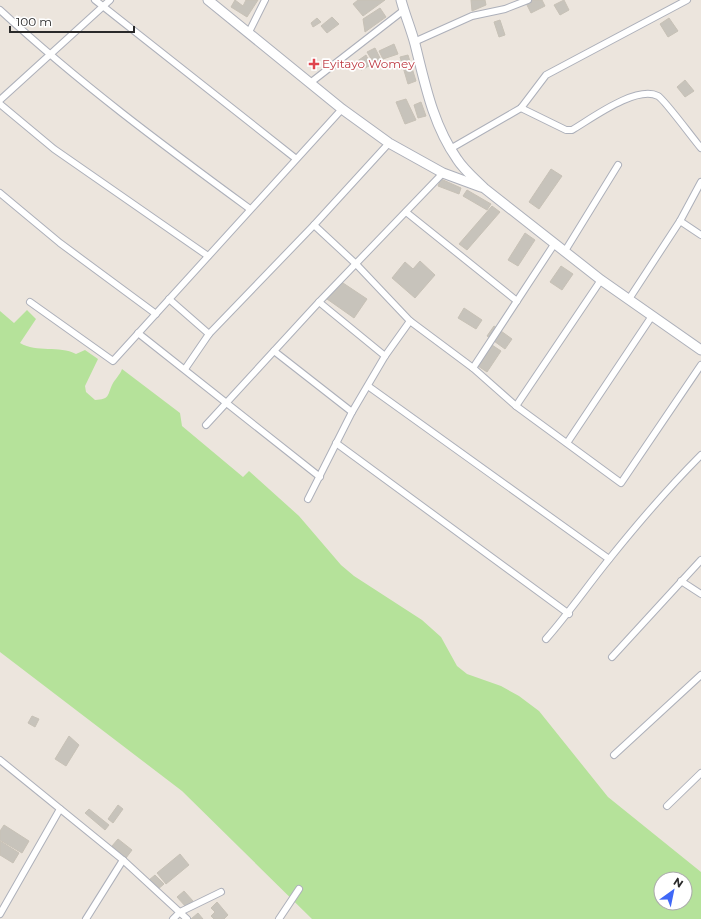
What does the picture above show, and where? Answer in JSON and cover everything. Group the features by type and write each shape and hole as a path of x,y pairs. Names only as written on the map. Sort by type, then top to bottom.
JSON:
{"main road":[{"path":"208,0 310,83 389,143 443,173 484,188"},
{"path":"401,0 414,42 428,98 450,149 467,171 484,188 601,280 701,350"}],"street":[{"path":"95,0 295,158"},
{"path":"0,100 110,0"},
{"path":"249,32 265,0"},
{"path":"414,42 472,16 505,9 528,0"},
{"path":"670,0 674,6"},
{"path":"450,149 521,108 546,75 686,0"},
{"path":"0,10 48,55 148,135 250,209"},
{"path":"310,83 404,10"},
{"path":"521,108 566,130 572,130 618,103 646,93 659,96 701,148"},
{"path":"0,104 54,149 208,256"},
{"path":"30,302 113,361 295,158 342,108"},
{"path":"186,369 209,334 314,225 389,143"},
{"path":"565,251 618,165"},
{"path":"206,425 319,302 443,173"},
{"path":"629,299 680,221 701,182"},
{"path":"0,193 60,243 156,314"},
{"path":"406,212 517,301"},
{"path":"680,221 701,235"},
{"path":"314,225 356,264 410,321 473,368 516,406 621,483 701,365"},
{"path":"473,368 555,243"},
{"path":"516,406 601,280"},
{"path":"169,299 209,334"},
{"path":"319,302 385,356"},
{"path":"567,443 652,316"},
{"path":"308,499 352,412 385,356 410,321"},
{"path":"138,333 186,369 320,476"},
{"path":"274,351 352,412"},
{"path":"368,386 609,559"},
{"path":"336,443 568,614"},
{"path":"546,639 568,614 609,559 674,482 701,455"},
{"path":"612,657 701,560"},
{"path":"681,581 701,594"},
{"path":"614,755 701,675"},
{"path":"0,760 123,860 187,919"},
{"path":"667,806 701,773"},
{"path":"0,914 60,809"},
{"path":"86,919 123,860"},
{"path":"279,919 299,889"},
{"path":"173,919 180,912 222,892"}],"green space":[{"path":"27,310 36,319 20,343 34,348 69,351 76,354 85,350 98,359 85,386 86,392 95,400 106,398 122,369 180,413 182,426 243,477 249,471 299,516 341,565 354,576 422,620 441,637 457,666 467,674 501,686 519,696 539,711 608,797 701,872 701,919 312,919 182,791 0,652 0,311 14,323"}],"building":[{"path":"235,0 243,6 246,0 258,0 247,17 231,7"},
{"path":"358,0 385,0 363,16 353,4"},
{"path":"471,0 485,0 486,5 472,11"},
{"path":"533,0 542,0 545,6 531,13 526,3"},
{"path":"564,0 569,10 560,15 554,5"},
{"path":"380,8 386,17 365,32 363,19"},
{"path":"332,17 339,24 327,33 321,26"},
{"path":"317,18 321,22 313,27 311,23"},
{"path":"669,18 678,31 668,37 660,24"},
{"path":"500,20 505,35 499,37 494,22"},
{"path":"394,44 398,54 383,59 379,51"},
{"path":"375,48 382,62 375,65 367,52"},
{"path":"366,55 371,65 361,70 356,62"},
{"path":"408,55 416,81 408,84 400,57"},
{"path":"685,80 694,91 685,97 677,87"},
{"path":"406,99 416,120 405,124 396,102"},
{"path":"421,102 426,116 418,118 414,105"},
{"path":"551,169 562,176 539,209 529,202"},
{"path":"441,179 461,188 459,194 438,186"},
{"path":"467,190 491,204 487,210 463,196"},
{"path":"492,206 500,212 467,250 459,244"},
{"path":"525,233 535,240 518,266 508,260"},
{"path":"420,261 435,275 415,298 392,278 405,262 413,269"},
{"path":"561,266 573,274 562,290 550,282"},
{"path":"340,281 367,299 354,318 327,299"},
{"path":"464,308 482,320 476,329 458,318"},
{"path":"494,326 512,339 505,349 487,336"},
{"path":"492,345 501,351 487,372 478,366"},
{"path":"32,716 39,719 35,727 28,723"},
{"path":"69,736 79,745 66,766 55,759"},
{"path":"118,805 123,809 113,823 108,819"},
{"path":"89,809 109,825 105,830 85,813"},
{"path":"4,825 29,841 22,853 0,840 0,831"},
{"path":"118,839 132,850 126,858 112,846"},
{"path":"0,841 19,853 13,863 0,855"},
{"path":"180,854 189,865 166,884 157,873"},
{"path":"155,875 164,884 157,890 149,880"},
{"path":"184,891 193,901 186,907 177,897"},
{"path":"217,902 228,915 224,919 214,919 211,916 215,912 211,908"},
{"path":"198,913 203,919 191,919"}],"place":[{"name":"Eyitayo Womey","path":"314,64"}]}
